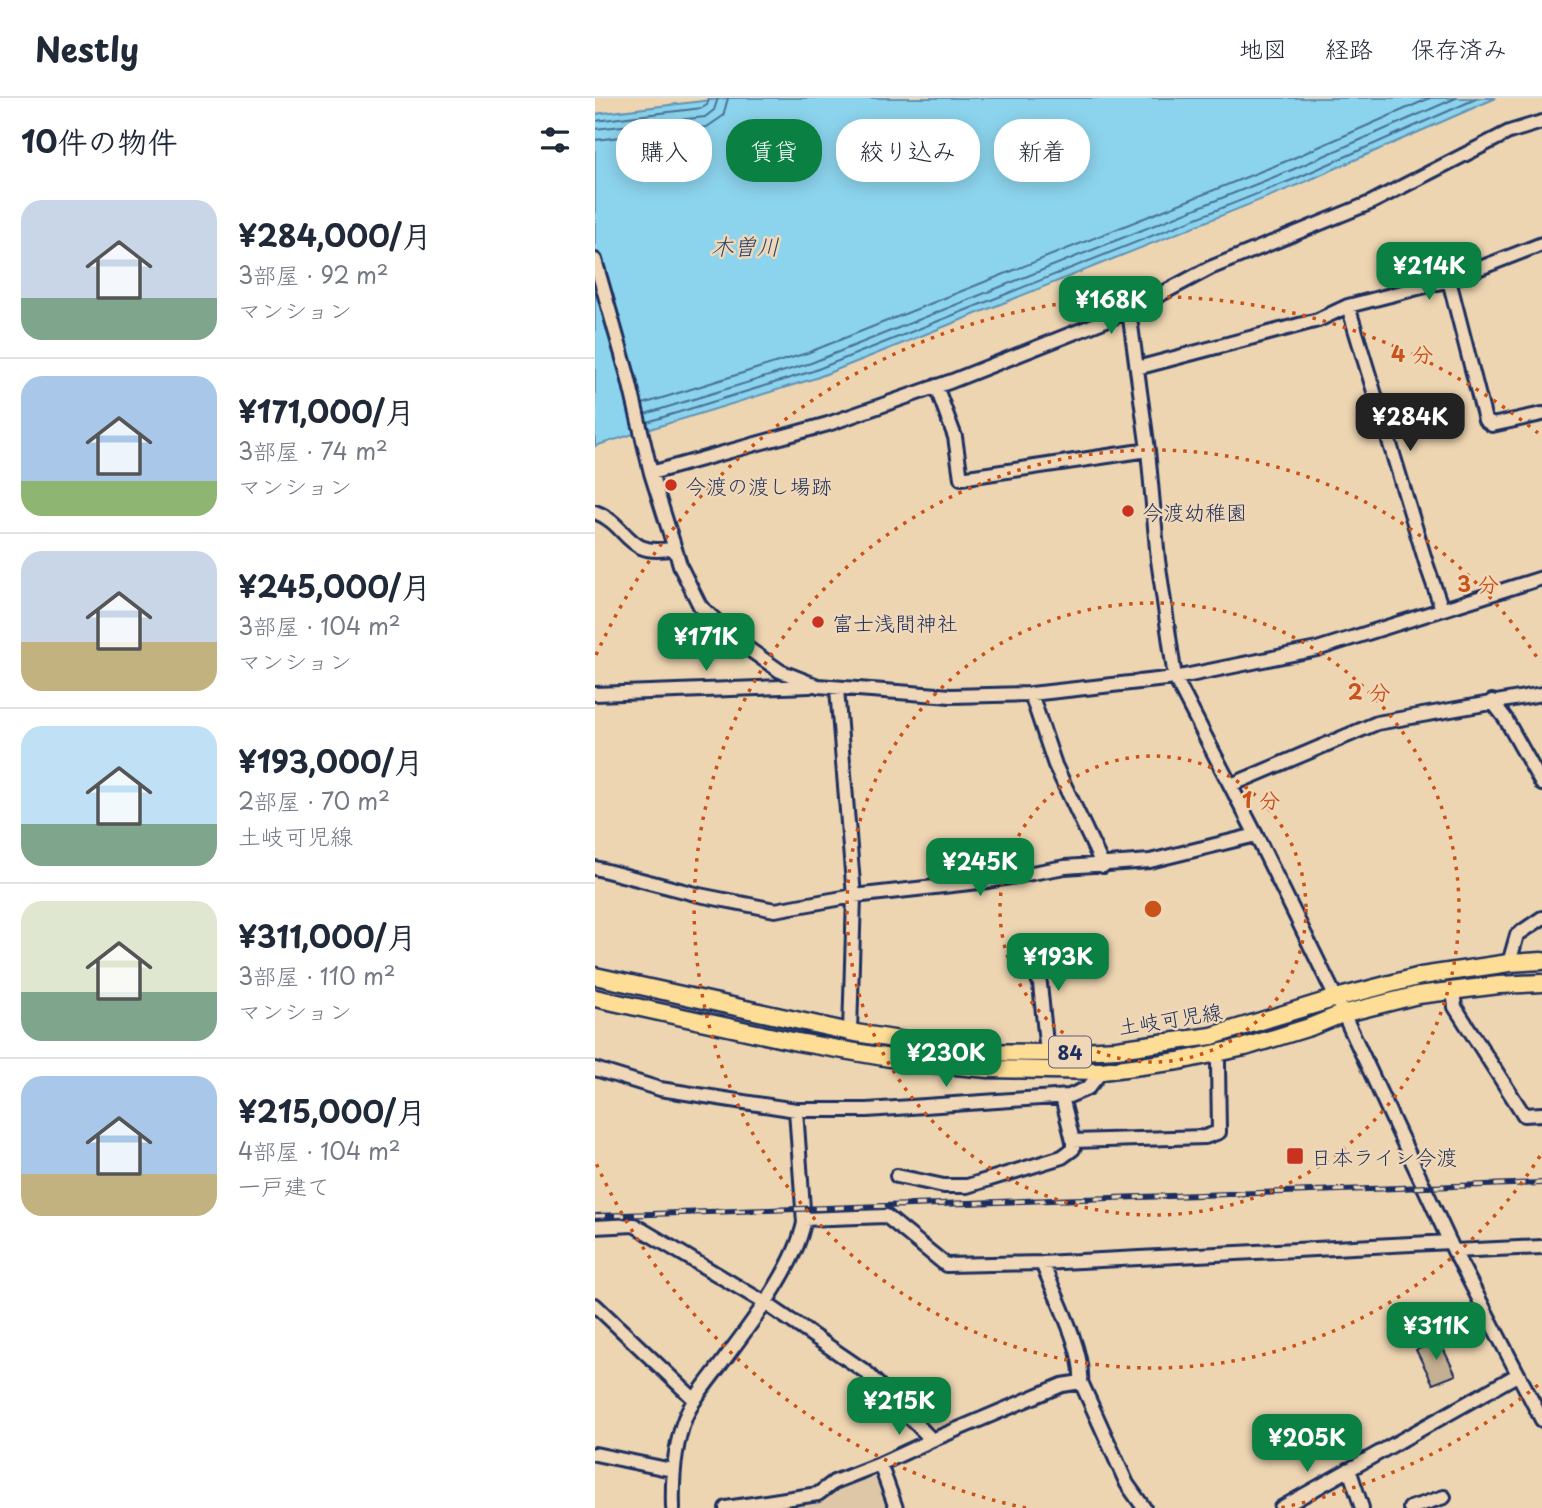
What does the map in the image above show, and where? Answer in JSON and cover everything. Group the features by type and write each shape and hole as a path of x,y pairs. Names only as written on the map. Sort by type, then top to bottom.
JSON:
{"main road":[{"name":"土岐可児線","path":"595,976 850,1032 974,1052 1047,1053 1117,1049 1212,1036 1336,998 1421,976 1542,961"},
{"name":"土岐可児線","path":"595,998 797,1042 913,1062 988,1069 1102,1071 1245,1047 1380,1003 1453,990 1542,983"}],"street":[{"path":"651,473 828,424 936,386 1129,311 1210,268 1370,203 1509,132 1542,122"},
{"path":"1137,368 1318,320 1348,306 1449,280 1542,244"},
{"path":"595,260 628,376 651,473 681,568 700,606 740,643 780,671 818,686"},
{"path":"1449,280 1485,420 1492,425 1542,414"},
{"path":"1348,306 1442,609"},
{"path":"1129,311 1148,450 1158,560 1175,678 1336,998 1452,1247 1542,1420"},
{"path":"936,386 955,437 961,478 1148,450"},
{"path":"595,512 606,516 632,544 643,549 663,551 674,548"},
{"path":"595,694 818,686 951,696 1031,694 1175,678 1317,649 1542,578"},
{"path":"837,689 854,896 850,1032"},
{"path":"1031,694 1055,765 1103,866"},
{"path":"1231,785 1377,723 1542,694"},
{"path":"1492,701 1505,718 1542,785"},
{"path":"595,868 699,895 775,910 854,896 988,881 1065,867 1150,861 1256,835"},
{"path":"1509,963 1517,935 1542,918"},
{"path":"1024,944 1040,984 1047,1053"},
{"path":"1453,990 1455,1007 1524,1115 1542,1114"},
{"path":"1073,1141 1205,1137 1219,1132 1218,1063 1214,1053"},
{"path":"595,1069 660,1089 796,1110 867,1110 1062,1097 1088,1088 1102,1071"},
{"path":"897,1176 944,1186 967,1186 1062,1157 1073,1149 1073,1141 1062,1097"},
{"path":"673,1508 672,1470 685,1419 765,1303 801,1238 804,1219 796,1110"},
{"path":"804,1219 886,1216 946,1265 1452,1247 1542,1247"},
{"path":"595,1227 634,1225 765,1303 866,1372 932,1440"},
{"path":"1042,1263 1077,1350 1082,1370 1081,1382 1127,1484 1144,1508"},
{"path":"595,1305 695,1401"},
{"path":"1280,1508 1517,1375"},
{"path":"726,1508 818,1494 834,1482 932,1440 1062,1385 1081,1382"},
{"path":"595,1454 672,1470"},
{"path":"880,1464 896,1508"},
{"path":"1349,1469 1362,1508"},
{"path":"1410,1508 1444,1497"}],"shaded area":[{"path":"880,1464 896,1508 726,1508 818,1494"}],"water":[{"name":"木曽川","path":"728,98 1496,98 1300,184 816,378 595,446 595,114"}],"building":[{"path":"1439,1340 1456,1375 1433,1384 1416,1350"}],"railway":[{"path":"595,1216 1542,1183"}],"place":[{"name":"今渡の渡し場跡","path":"671,485"},
{"name":"今渡幼稚園","path":"1128,511"},
{"name":"富士浅間神社","path":"818,622"},
{"name":"日本ライン今渡","path":"1295,1156"}]}
